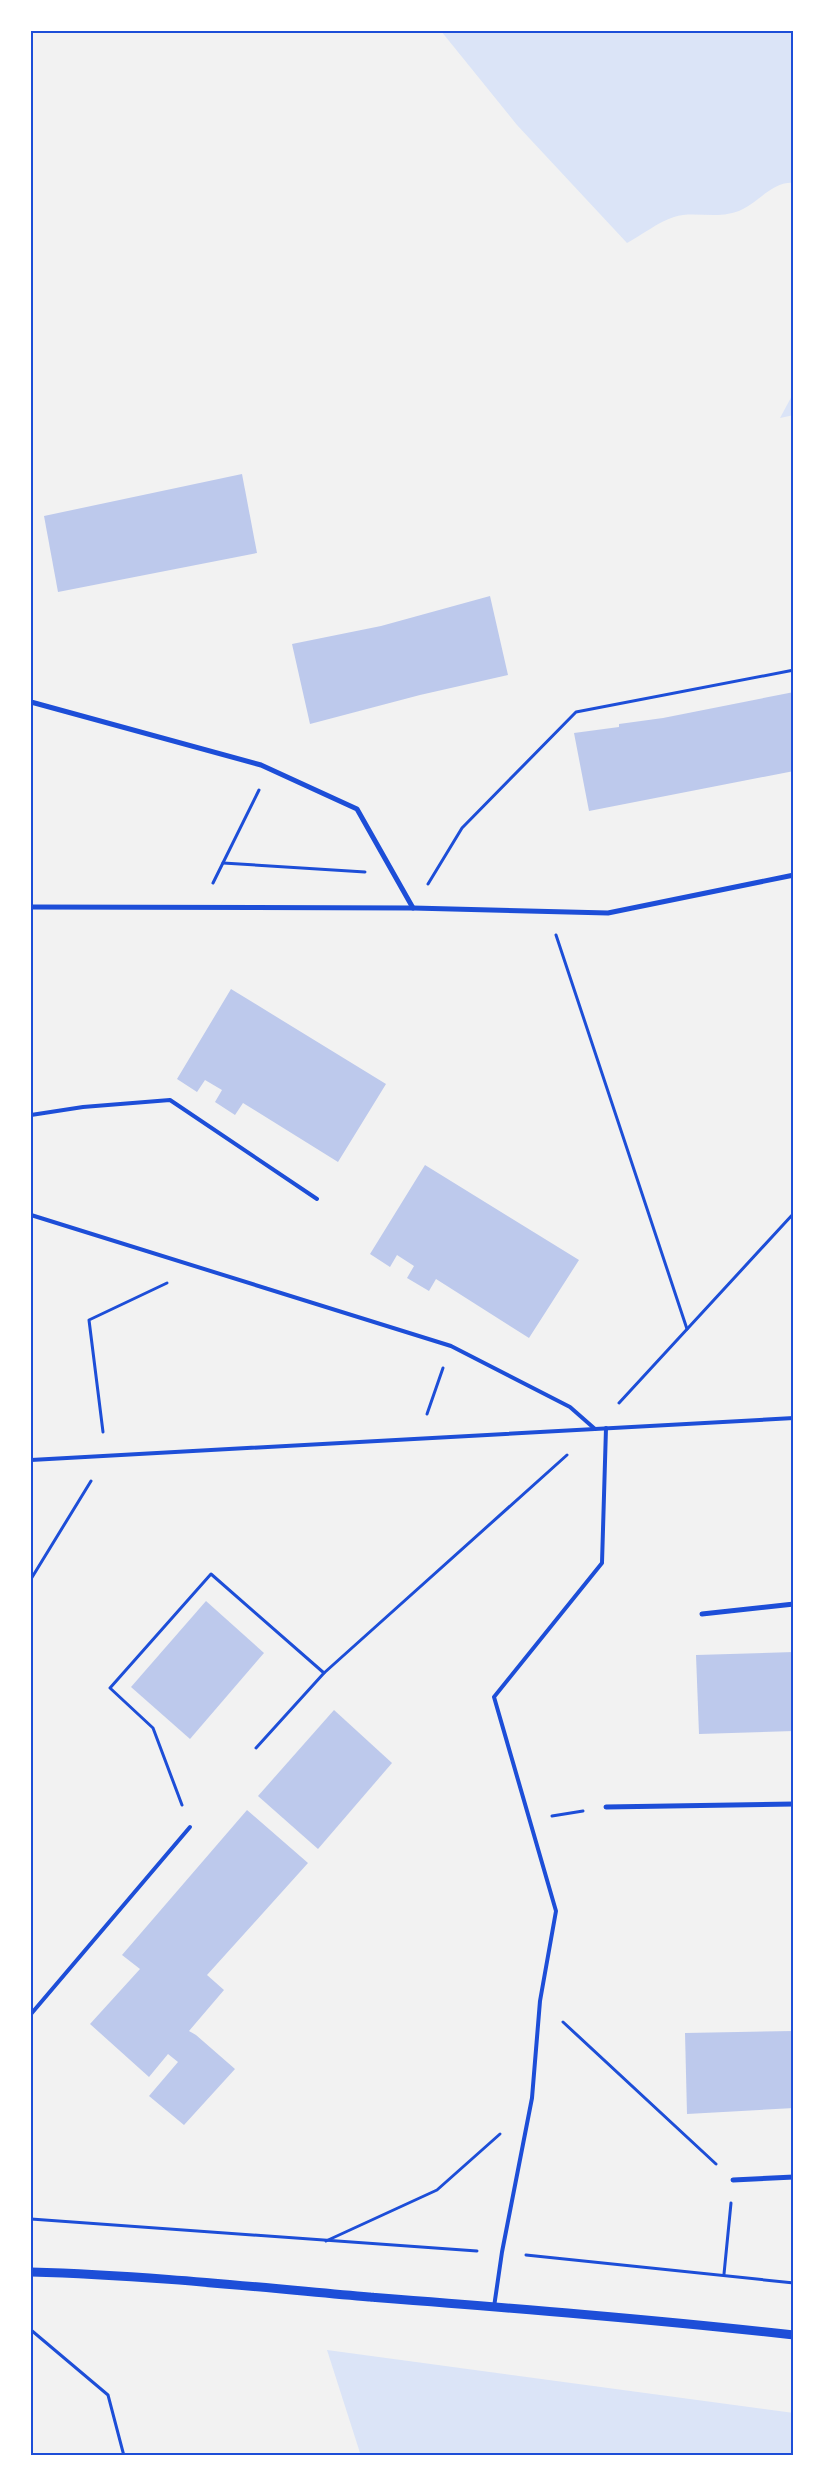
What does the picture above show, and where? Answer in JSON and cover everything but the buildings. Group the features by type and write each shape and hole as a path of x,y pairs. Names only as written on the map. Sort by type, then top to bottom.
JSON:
{"street":[{"path":"31,702 270,769 357,809 413,908"},
{"path":"31,906 413,908 608,913 794,875"},
{"path":"702,1614 794,1604"},
{"path":"606,1807 794,1804"},
{"path":"733,2180 794,2177"},
{"path":"31,2272 81,2273 659,2320 794,2335"}],"lane":[{"path":"31,1115 83,1107 170,1100 317,1199"},
{"path":"31,1215 451,1346 570,1407 595,1429"},
{"path":"31,1460 794,1418"},
{"path":"494,2307 532,2098 540,2001 556,1911 494,1697 602,1563 606,1428"},
{"path":"31,2014 190,1827"}],"path":[{"path":"413,908 462,828 576,712 794,670"},
{"path":"201,907 270,769"},
{"path":"223,862 395,874"},
{"path":"548,911 687,1329"},
{"path":"256,1748 324,1673 595,1429 794,1213"},
{"path":"31,1579 106,1456 89,1320 199,1267"},
{"path":"419,1439 451,1346"},
{"path":"190,1827 153,1728 110,1688 211,1574 324,1673"},
{"path":"531,1820 606,1807"},
{"path":"540,2001 733,2180 724,2274 794,2284"},
{"path":"31,2219 324,2242 437,2190 490,2145 502,2132"},
{"path":"31,2330 108,2395 124,2456"}],"shaded area":[{"path":"441,31 794,31 794,183 787,183 773,188 749,206 734,213 716,215 690,214 668,219 627,243 517,125"},
{"path":"794,392 794,415 780,418"},
{"path":"327,2350 794,2413 794,2456 361,2456"}]}
